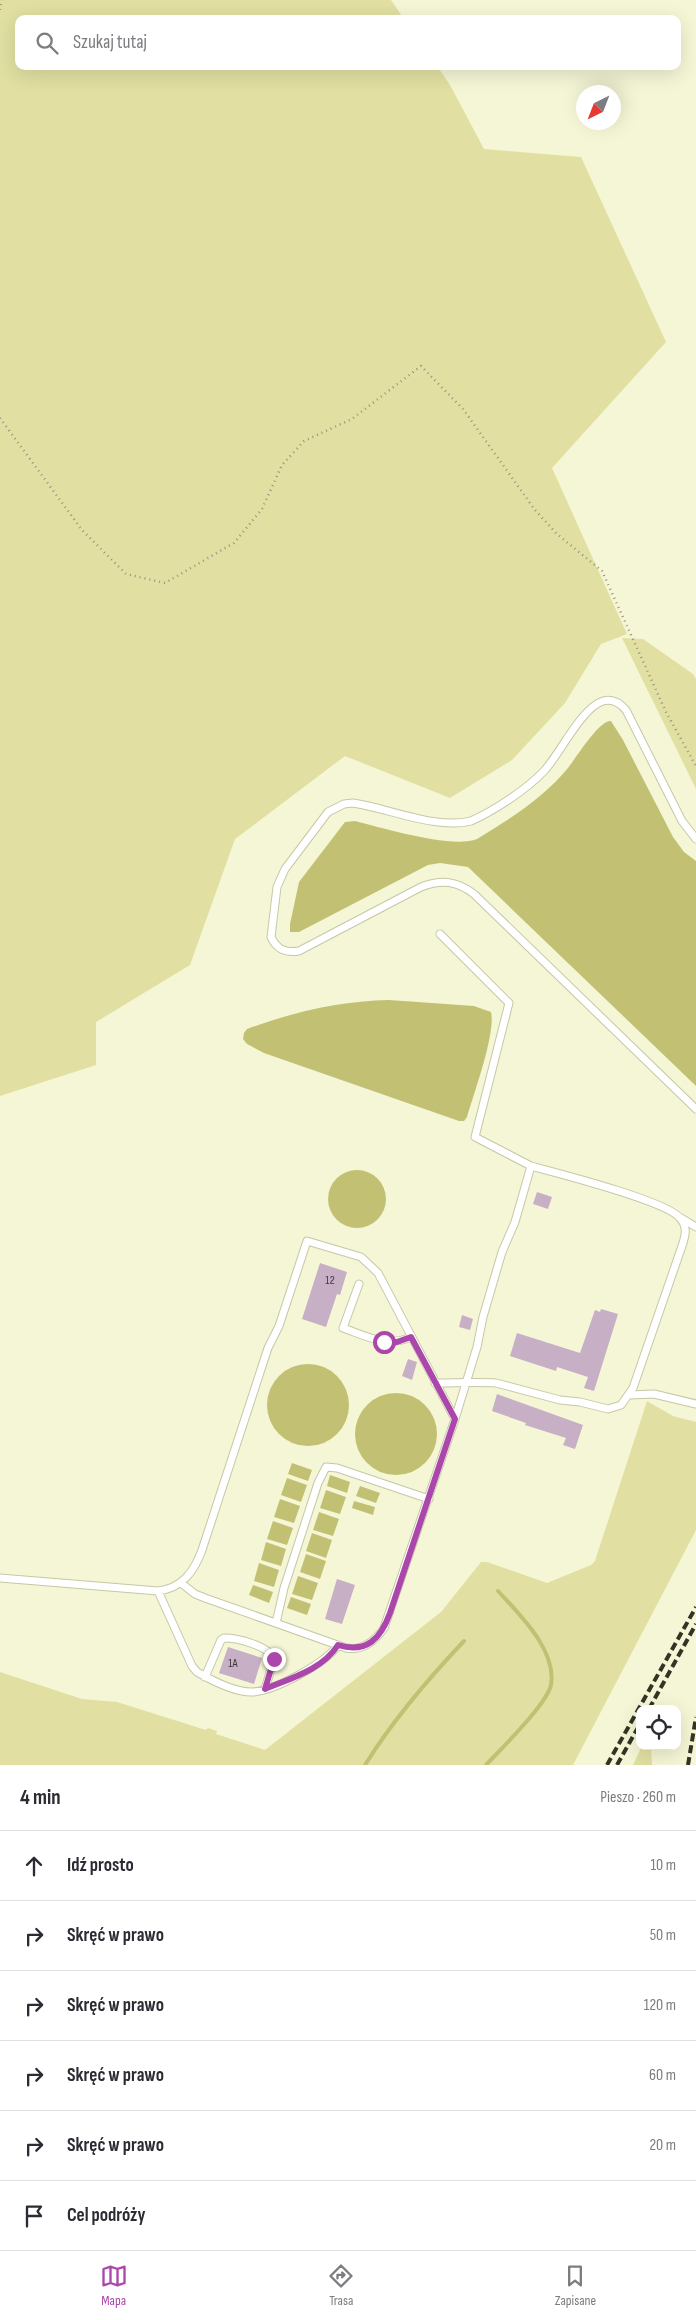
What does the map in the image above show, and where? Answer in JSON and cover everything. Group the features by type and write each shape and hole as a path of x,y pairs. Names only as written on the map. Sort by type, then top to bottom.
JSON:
{"lane":[{"path":"696,839 682,821 626,710 613,700 603,701 587,713 538,777 471,821 463,823 442,822 354,803 344,804 328,812 290,861 280,878 271,937 274,945 281,950 299,951 421,887 440,881 458,884 474,894 696,1110"},
{"path":"440,934 509,1003 475,1137 531,1166 651,1202 673,1211 696,1228"},
{"path":"181,1582 195,1594 338,1645 352,1649 361,1648 375,1639 384,1628 429,1498 466,1383 502,1252 515,1222 531,1166"},
{"path":"436,1383 501,1384 552,1398 608,1409 621,1406 630,1396 683,1243 685,1226 681,1218"},
{"path":"0,1578 158,1591 166,1590 181,1582 194,1570 268,1348 279,1326 307,1241 342,1249 368,1261 378,1273 455,1419"},
{"path":"359,1284 343,1328 384,1342 397,1342 411,1337"},
{"path":"630,1396 654,1394 696,1404"},
{"path":"276,1623 284,1588 318,1483 326,1468 337,1468 429,1498"},
{"path":"158,1591 192,1666 205,1677 250,1692 265,1689 318,1665 331,1656 338,1645"},
{"path":"205,1677 221,1640 232,1638 264,1649 272,1655 274,1659 265,1689"}],"path":[{"path":"0,10 2,0"},
{"path":"0,418 82,530 119,568 126,574 165,583 234,542 262,509 282,466 304,441 352,419 421,366 463,410 535,510 557,534 602,571 666,712 696,766"}],"shaded area":[{"path":"0,0 391,0 401,15 15,15 15,70 440,70 450,85 484,149 581,157 666,342 552,468 627,634 601,644 565,703 512,760 450,798 345,756 235,839 190,965 96,1022 96,1065 0,1096"},
{"path":"622,638 643,639 693,674 696,679 696,789"},
{"path":"611,721 623,740 673,837 684,852 696,861 696,1086 468,867 440,863 428,865 299,932 290,932 299,882 345,822 355,821 435,840 466,841 477,839 514,816 548,789 568,768 594,733 606,722"},
{"path":"389,1000 474,1006 491,1012 492,1022 487,1048 479,1079 464,1121 459,1121 264,1053 247,1044 243,1039 247,1029 282,1017 335,1005"},
{"path":"357,1170 368,1172 381,1183 386,1199 384,1210 373,1223 357,1228 346,1226 333,1215 328,1199 330,1188 341,1175"},
{"path":"308,1364 324,1367 337,1376 346,1389 349,1405 346,1421 337,1434 324,1443 308,1446 292,1443 279,1434 270,1421 267,1405 270,1389 279,1376 292,1367"},
{"path":"396,1393 412,1396 425,1405 434,1418 437,1434 434,1450 425,1463 412,1472 396,1475 380,1472 367,1463 358,1450 355,1434 358,1418 367,1405 380,1396"},
{"path":"647,1401 673,1416 696,1422 696,1530 573,1765 0,1765 0,1672 82,1699 117,1702 206,1730 208,1728 217,1731 216,1734 265,1750 441,1612 481,1562 487,1562 547,1583 591,1565 595,1561"},
{"path":"292,1463 312,1470 308,1481 288,1474"},
{"path":"330,1475 350,1482 347,1493 327,1486"},
{"path":"287,1478 307,1485 301,1502 281,1495"},
{"path":"360,1486 380,1493 376,1503 356,1496"},
{"path":"326,1490 346,1497 340,1514 320,1508"},
{"path":"280,1499 300,1506 294,1523 274,1517"},
{"path":"354,1501 375,1507 373,1515 352,1508"},
{"path":"319,1512 339,1519 333,1536 313,1530"},
{"path":"273,1521 293,1528 287,1545 267,1539"},
{"path":"312,1533 332,1540 326,1558 306,1551"},
{"path":"266,1542 286,1549 281,1566 261,1560"},
{"path":"306,1554 326,1561 320,1579 300,1572"},
{"path":"259,1563 279,1570 274,1587 254,1581"},
{"path":"298,1576 318,1583 312,1600 292,1594"},
{"path":"253,1585 273,1592 269,1603 249,1595"},
{"path":"291,1597 311,1604 307,1615 287,1608"},
{"path":"640,1750 651,1750 652,1765 633,1765"}],"building":[{"path":"537,1192 552,1197 548,1209 533,1204"},
{"path":"320,1263 347,1272 340,1295 337,1294 326,1327 302,1319"},
{"path":"601,1309 618,1314 594,1391 584,1388 588,1377 557,1367 556,1371 510,1356 517,1333 580,1353 595,1310 600,1312"},
{"path":"462,1315 473,1319 470,1330 459,1327"},
{"path":"408,1359 417,1362 412,1380 402,1376"},
{"path":"497,1394 583,1425 575,1449 563,1445 566,1438 525,1425 526,1423 492,1411"},
{"path":"337,1579 355,1585 342,1624 325,1619"},
{"path":"228,1647 262,1658 254,1684 219,1673"}],"waterway":[{"path":"486,1765 533,1714 548,1693 551,1685 551,1672 542,1646 526,1622 498,1591"},
{"path":"365,1765 411,1700 464,1641"}],"railway":[{"path":"607,1765 696,1607"},
{"path":"651,1705 696,1624"},
{"path":"688,1765 696,1717"},
{"path":"617,1765 636,1731"}],"route":[{"path":"274,1659 265,1689 318,1665 331,1656 338,1645 352,1649 361,1648 368,1644 380,1634 390,1613 455,1419 411,1337 397,1342 384,1342"}]}
